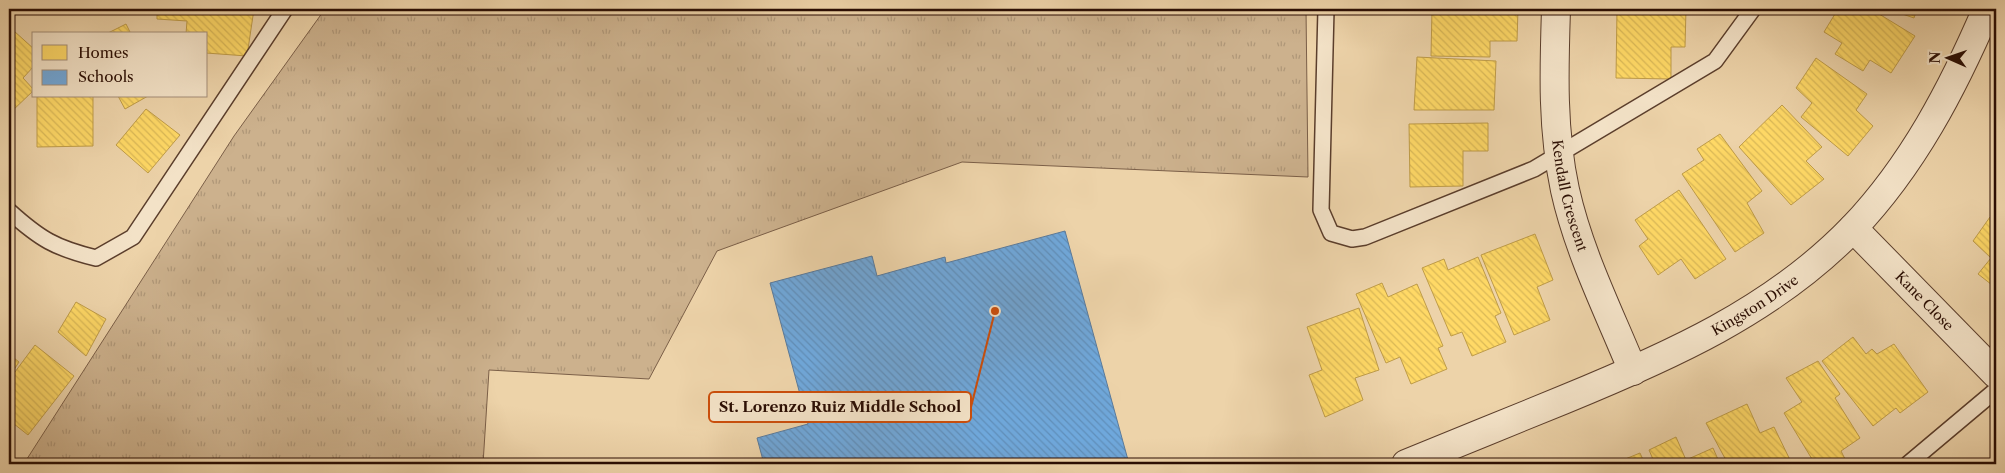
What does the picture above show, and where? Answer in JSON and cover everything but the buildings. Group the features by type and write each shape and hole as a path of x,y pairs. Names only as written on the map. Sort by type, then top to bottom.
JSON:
{"street":[{"name":"Kendall Crescent","path":"1556,9 1553,105 1559,154 1574,225 1633,371"},
{"name":"Kingston Drive","path":"1406,464 1680,350 1753,309 1788,284 1853,228 1893,180 1928,127 1962,67 1987,9"},
{"name":"Kane Close","path":"1853,228 1996,374"}],"lane":[{"path":"9,211 35,234 65,250 96,258 133,238 285,9"},
{"path":"1326,9 1321,210 1331,233 1352,239 1365,237 1534,170 1715,61 1753,9"},
{"path":"1908,464 1996,390"}],"green space":[{"path":"325,9 1306,9 1308,177 962,162 717,251 649,379 489,370 483,464 29,464 25,462 234,136"}],"place":[{"name":"St. Lorenzo Ruiz Middle School","path":"995,311"}]}
